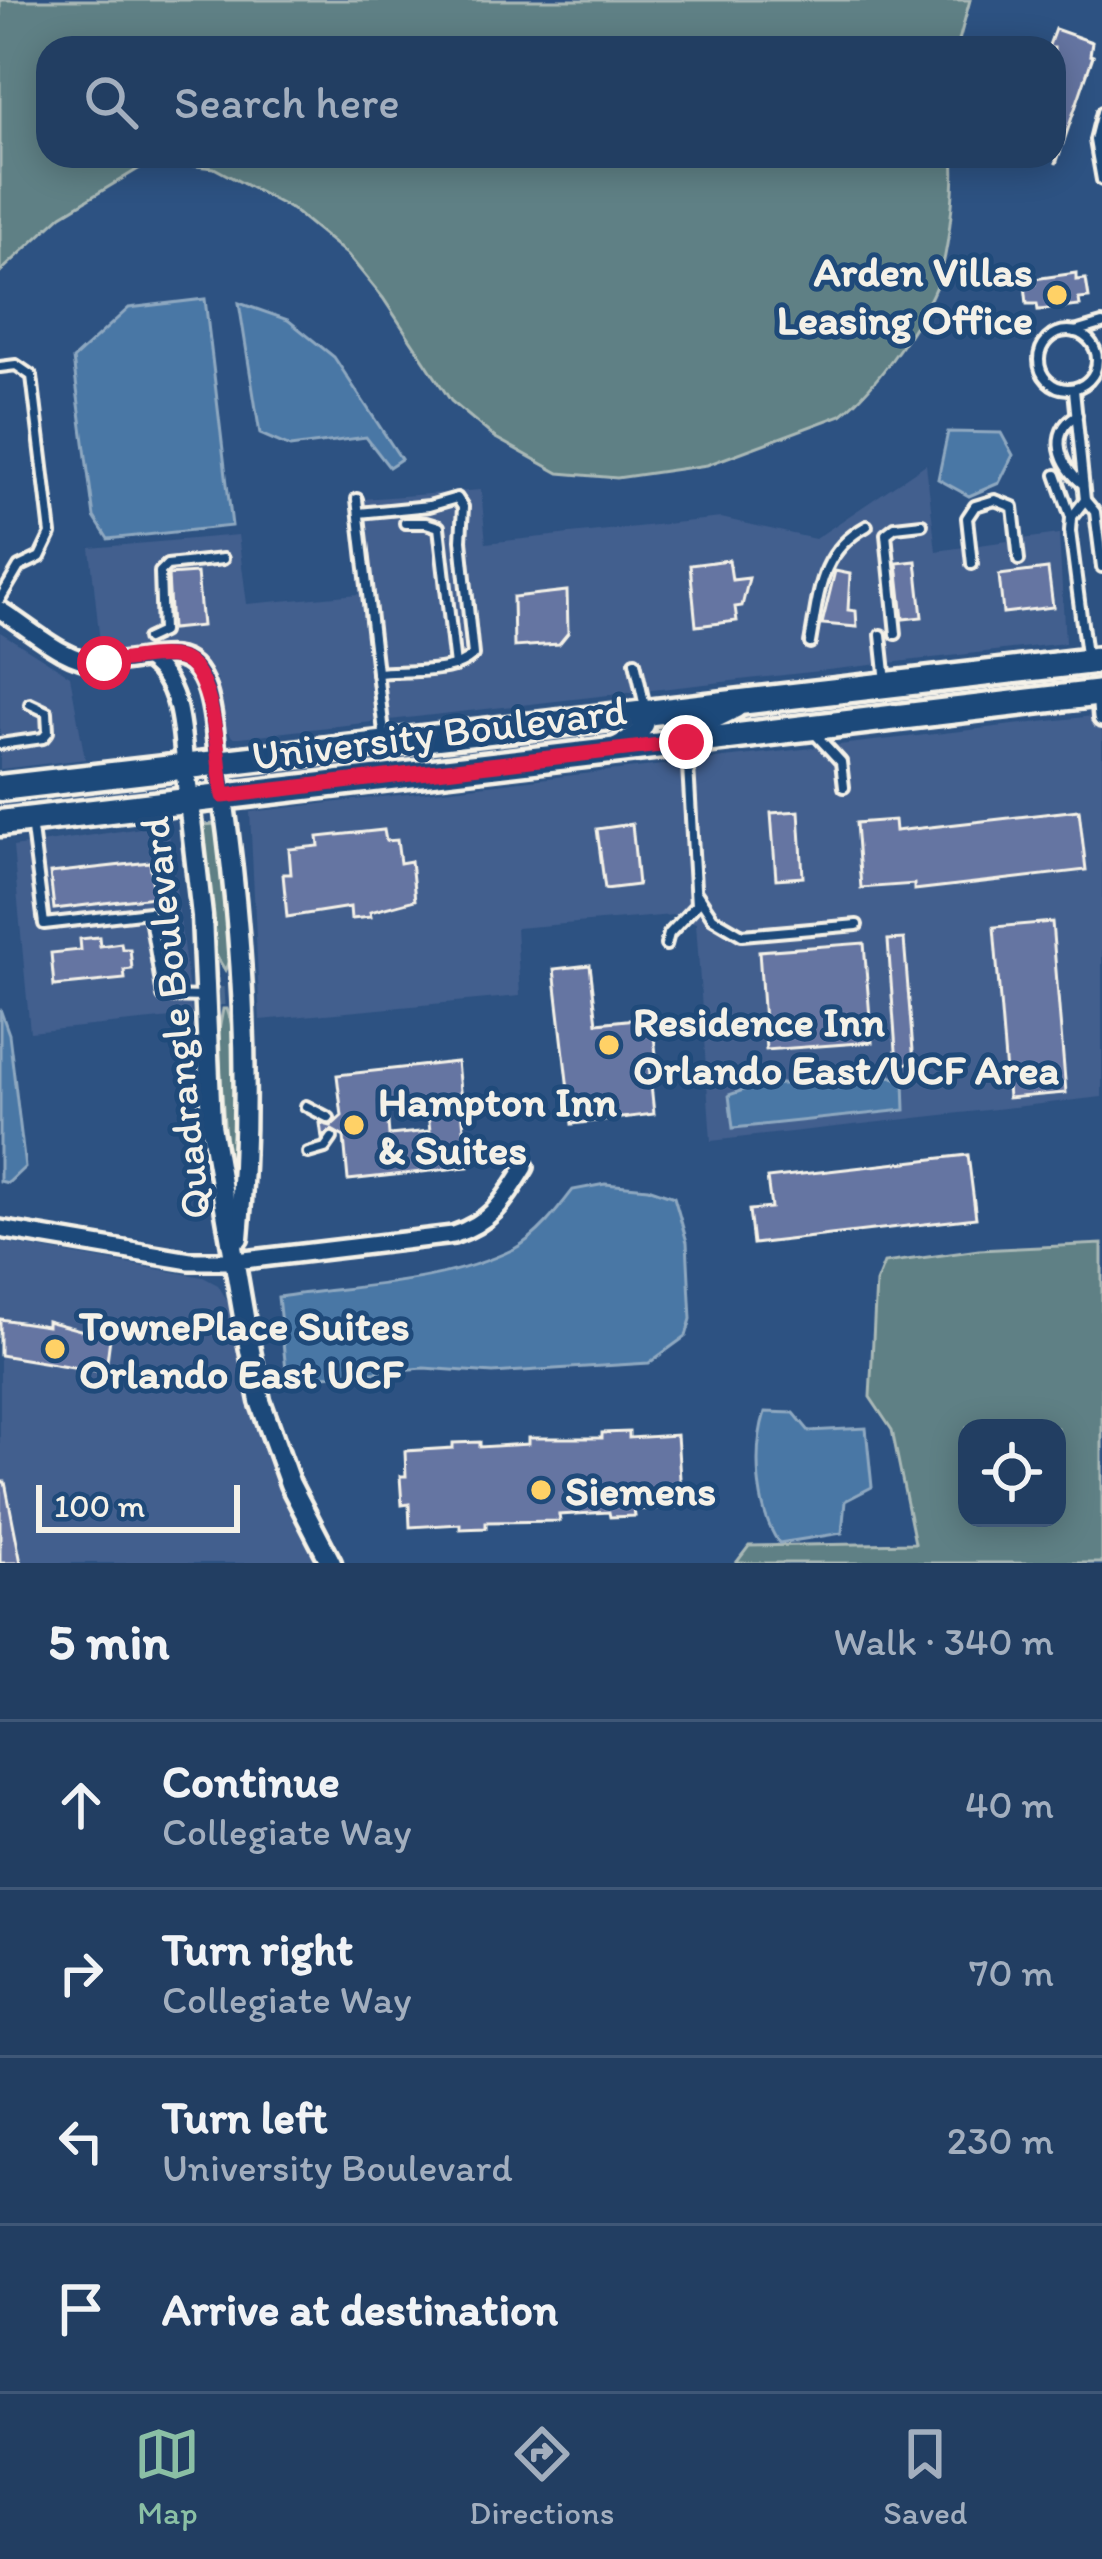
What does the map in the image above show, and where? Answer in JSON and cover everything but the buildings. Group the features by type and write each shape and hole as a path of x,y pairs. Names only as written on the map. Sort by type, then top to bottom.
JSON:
{"main road":[{"name":"University Boulevard","path":"0,788 1097,660"},
{"path":"1024,702 1093,671 1097,660"},
{"name":"University Boulevard","path":"0,823 1024,702 1101,698"}],"street":[{"path":"0,610 65,653 97,663 177,657 189,662 205,682 218,763"},
{"path":"148,660 166,673 178,702 185,767"},
{"path":"686,742 712,720 751,700"},
{"path":"610,751 639,734 647,712"},
{"name":"Quadrangle Boulevard","path":"218,763 237,911 245,1046 245,1139 236,1261"},
{"name":"Quadrangle Boulevard","path":"185,767 202,916 211,1125 260,1400 296,1498 331,1563"},
{"path":"0,1228 190,1261 236,1261 453,1235 480,1226 525,1167"}],"lane":[{"path":"1102,112 1095,140 1102,180"},
{"path":"1074,390 1048,382 1038,365 1042,346 1065,331 1102,324"},
{"path":"1075,332 1088,339 1096,352"},
{"path":"1074,390 1091,378 1102,340"},
{"path":"0,367 16,365 32,376 51,534 40,557 19,567 0,599"},
{"path":"1074,390 1085,500 1094,512 1102,567"},
{"path":"1076,415 1060,430 1063,464 1083,484"},
{"path":"1056,475 1071,518 1097,660"},
{"path":"359,513 429,506 457,498 463,507 461,540 473,656 455,666 377,673"},
{"path":"357,499 386,743"},
{"path":"972,564 967,518 975,506 995,500 1013,507 1019,560"},
{"path":"1071,518 1085,500"},
{"path":"405,523 440,527 455,666"},
{"path":"896,634 886,534 895,527 922,524"},
{"path":"810,643 821,588 837,544 867,526"},
{"path":"147,640 162,632 160,572 167,566 223,560"},
{"path":"881,635 886,685"},
{"path":"634,662 647,712"},
{"path":"0,744 43,738 48,732 47,712 29,704"},
{"path":"809,728 842,762 844,788"},
{"path":"666,946 669,934 696,905 686,742"},
{"path":"31,820 44,924 149,912 163,996 206,997"},
{"path":"697,894 713,917 742,935 857,926"},
{"path":"307,1106 329,1118"},
{"path":"308,1153 325,1148 332,1138"}],"shaded area":[{"path":"205,299 232,526 108,539 94,517 73,359 129,308"},
{"path":"239,303 288,320 334,357 401,459 389,467 366,437 290,447 260,434"},
{"path":"948,432 1001,433 1013,455 999,483 969,496 938,479"},
{"path":"926,464 936,551 1059,534 1065,643 240,737 232,737 225,725 217,679 195,656 179,651 101,652 90,548 238,535 247,604 359,594 350,500 481,490 486,543 721,518 815,539"},
{"path":"0,632 70,676 85,759 0,769"},
{"path":"1102,715 1102,1097 711,1141 696,923 673,915 516,928 520,996 260,1020 250,812"},
{"path":"168,824 192,1016 30,1032 13,847"},
{"path":"0,1009 9,1034 25,1167 8,1183 0,1181"},
{"path":"890,1076 904,1081 905,1110 733,1128 729,1095 755,1086"},
{"path":"605,1184 648,1188 674,1197 687,1242 691,1319 686,1336 649,1363 493,1373 424,1368 323,1376 286,1370 278,1297 398,1282 486,1261 531,1237 573,1190"},
{"path":"0,1242 203,1277 218,1285 229,1304 261,1442 319,1563 0,1563"},
{"path":"765,1412 794,1413 809,1431 866,1428 872,1487 845,1501 842,1533 779,1543 765,1514 759,1479"}],"green space":[{"path":"0,0 970,0 960,36 36,36 36,168 140,168 62,215 0,272"},
{"path":"214,168 953,168 951,213 936,287 900,348 855,403 841,415 707,465 617,478 559,473 494,437 451,401 383,298 348,255 293,210"},
{"path":"214,824 219,832 233,951 225,970 214,952 201,835 204,825"},
{"path":"223,1009 227,1009 234,1032 240,1079 233,1197 229,1194 218,1036"},
{"path":"1102,1244 1102,1563 736,1563 749,1546 915,1543 892,1430 870,1397 876,1283 884,1263 979,1250"}],"tunnel":[{"path":"206,997 242,995"}],"place":[{"name":"Arden Villas Leasing Office","path":"1057,295"},
{"name":"Residence Inn Orlando East/UCF Area","path":"609,1045"},
{"name":"Hampton Inn & Suites","path":"354,1125"},
{"name":"TownePlace Suites Orlando East UCF","path":"55,1349"},
{"name":"Siemens","path":"541,1490"}],"route":[{"path":"104,663 177,657 189,662 205,682 223,796 686,742"}]}
